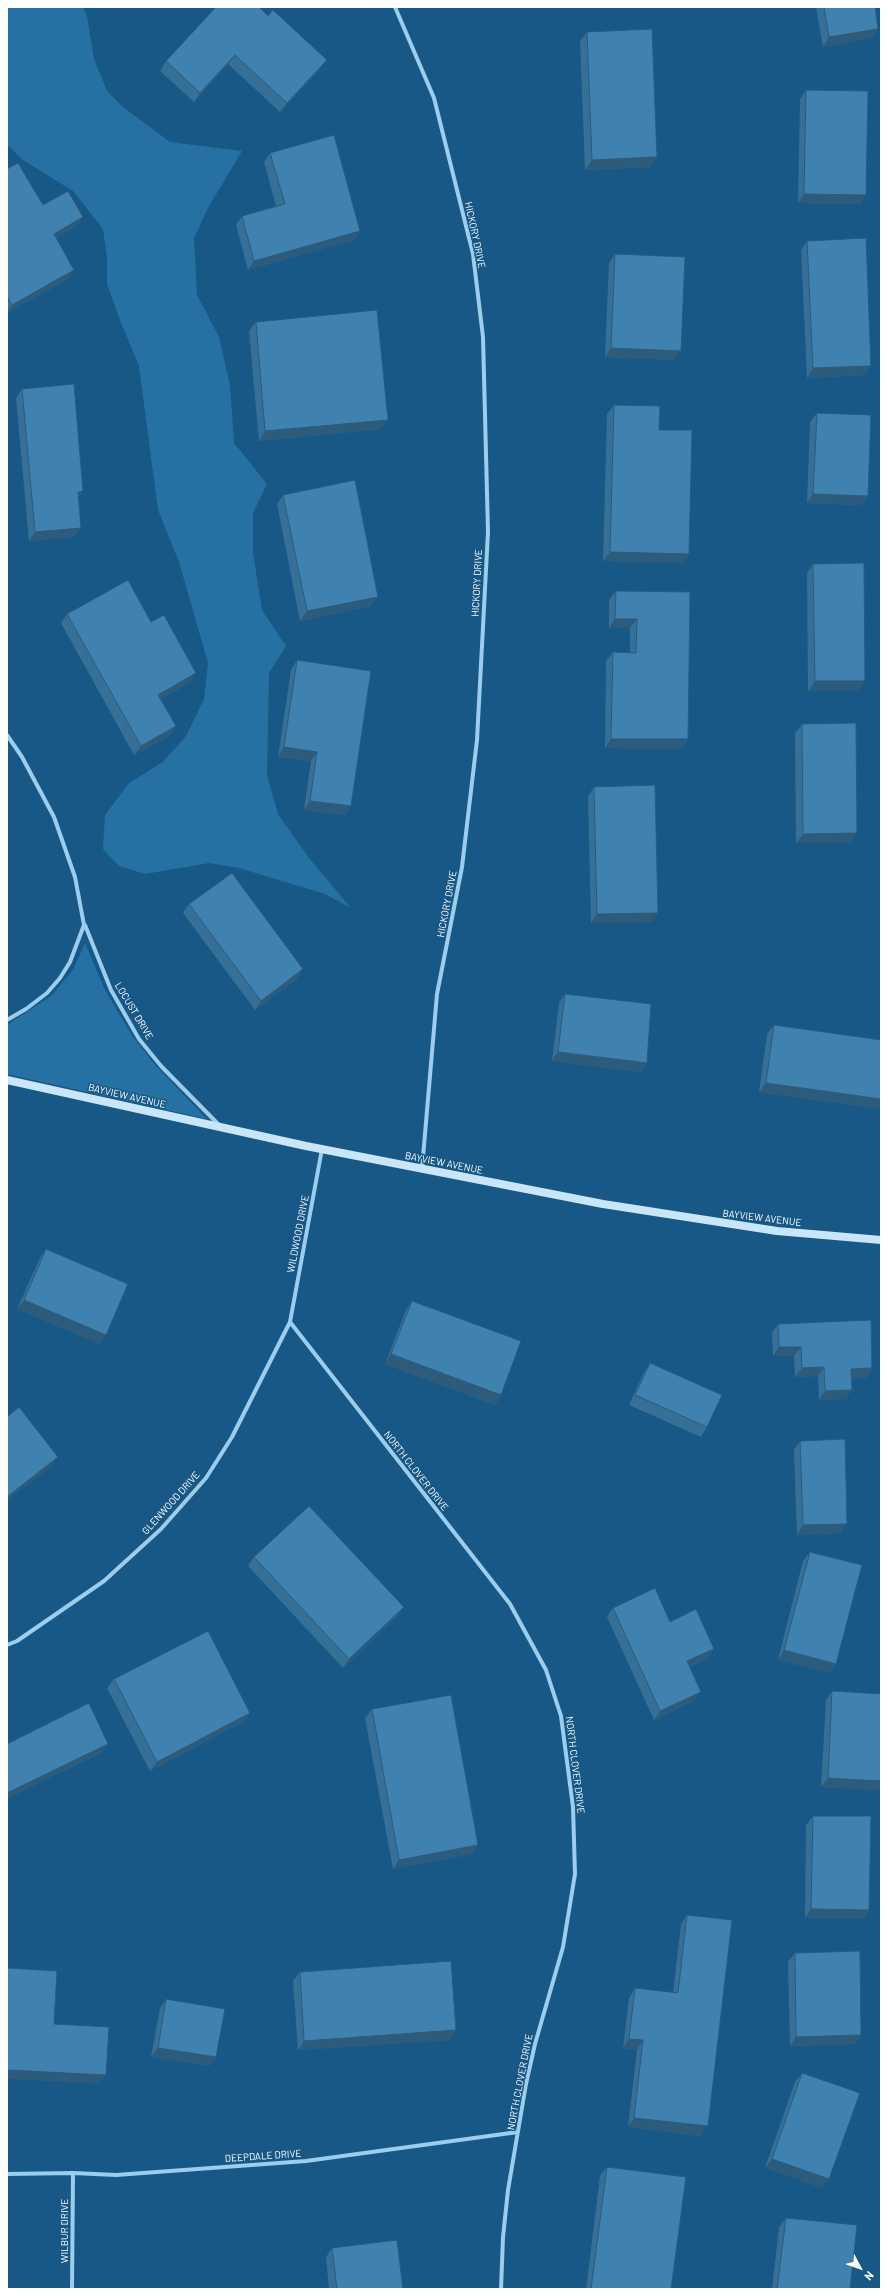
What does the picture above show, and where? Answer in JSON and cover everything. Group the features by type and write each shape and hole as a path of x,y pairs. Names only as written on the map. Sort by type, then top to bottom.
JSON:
{"main road":[{"name":"BAYVIEW AVENUE","path":"7,1080 322,1149 603,1204 777,1231 881,1240"}],"street":[{"name":"HICKORY DRIVE","path":"395,7 434,98 473,254 483,337 488,532 477,740 462,867 438,994 422,1169"},
{"name":"LOCUST DRIVE","path":"7,735 22,757 54,817 75,877 84,925 111,990 139,1039 161,1066 222,1128"},
{"path":"7,1020 26,1009 47,993 60,978 70,962 84,925"},
{"name":"WILDWOOD DRIVE","path":"290,1322 322,1149"},
{"name":"GLENWOOD DRIVE","path":"7,1645 17,1641 104,1581 161,1529 206,1478 232,1437 290,1322"},
{"name":"NORTH CLOVER DRIVE","path":"290,1322 510,1604 546,1670 561,1716 573,1807 575,1874 563,1947 535,2044 518,2132 503,2236 501,2289"},
{"name":"DEEPDALE DRIVE","path":"7,2174 73,2173 116,2175 306,2161 518,2132"},
{"name":"WILBUR DRIVE","path":"72,2289 73,2173"}],"shaded area":[{"path":"7,7 83,7 87,16 94,59 107,91 123,107 170,142 242,151 209,206 194,238 197,295 219,337 230,385 234,443 267,484 253,513 253,553 262,610 286,646 269,673 267,775 278,814 309,858 351,908 325,894 239,868 209,863 145,874 119,866 103,849 105,815 129,783 163,762 186,736 204,699 208,663 179,562 158,510 139,366 107,284 107,257 103,229 73,191 23,160 7,144"},
{"path":"85,943 104,988 131,1034 155,1065 207,1119 7,1074 7,1025 51,996 73,970"}],"building":[{"path":"216,7 259,7 268,16 273,10 327,60 287,103 235,55 200,93 166,61"},
{"path":"824,7 875,7 878,29 829,37"},
{"path":"652,29 657,157 592,160 587,32"},
{"path":"806,90 868,91 866,195 804,194"},
{"path":"334,135 360,231 254,261 242,216 285,204 270,153"},
{"path":"18,163 43,205 68,191 83,217 54,234 74,270 12,305 7,296 7,169"},
{"path":"866,238 871,366 813,368 807,241"},
{"path":"615,254 685,257 681,351 611,348"},
{"path":"377,310 388,420 265,431 256,322"},
{"path":"74,384 83,491 78,492 81,528 35,532 22,389"},
{"path":"614,405 660,406 659,430 692,430 689,554 610,552"},
{"path":"817,413 871,415 868,496 813,494"},
{"path":"355,480 378,597 307,611 283,495"},
{"path":"864,563 865,681 815,681 813,564"},
{"path":"128,580 151,622 164,615 196,673 158,695 176,726 141,746 67,614"},
{"path":"616,591 690,592 688,739 611,739 613,652 636,653 637,619 615,619"},
{"path":"297,660 371,671 351,806 310,801 317,752 284,747"},
{"path":"856,723 857,833 803,834 802,724"},
{"path":"655,785 658,913 597,914 594,787"},
{"path":"232,873 303,969 261,1001 189,904"},
{"path":"565,994 651,1004 647,1063 558,1052"},
{"path":"774,1025 881,1040 881,1099 766,1083"},
{"path":"46,1249 128,1284 106,1335 24,1300"},
{"path":"412,1301 521,1341 501,1395 391,1354"},
{"path":"871,1320 872,1368 851,1369 852,1390 825,1391 824,1367 802,1368 801,1347 779,1347 778,1324"},
{"path":"650,1363 722,1395 707,1427 635,1395"},
{"path":"19,1407 58,1457 7,1497 7,1417"},
{"path":"845,1439 847,1524 803,1525 800,1441"},
{"path":"309,1506 404,1607 349,1659 254,1557"},
{"path":"810,1552 862,1565 836,1664 784,1650"},
{"path":"655,1588 670,1622 696,1609 714,1649 687,1661 701,1692 660,1711 613,1608"},
{"path":"208,1631 250,1713 157,1762 114,1679"},
{"path":"832,1691 881,1694 881,1781 828,1778"},
{"path":"451,1695 478,1845 399,1860 372,1709"},
{"path":"89,1703 108,1744 7,1793 7,1744"},
{"path":"813,1816 871,1816 869,1910 811,1909"},
{"path":"687,1915 732,1920 708,2126 634,2118 643,2040 629,2039 635,1988 678,1993"},
{"path":"860,1951 861,2035 796,2037 795,1953"},
{"path":"451,1961 456,2030 304,2041 300,1972"},
{"path":"7,1968 57,1971 54,2024 109,2027 106,2075 7,2070"},
{"path":"166,1999 225,2009 216,2057 158,2048"},
{"path":"802,2073 860,2093 829,2179 772,2159"},
{"path":"607,2167 686,2177 671,2289 591,2289"},
{"path":"786,2218 857,2225 850,2289 777,2289"},
{"path":"397,2240 403,2289 337,2289 332,2248"}]}
